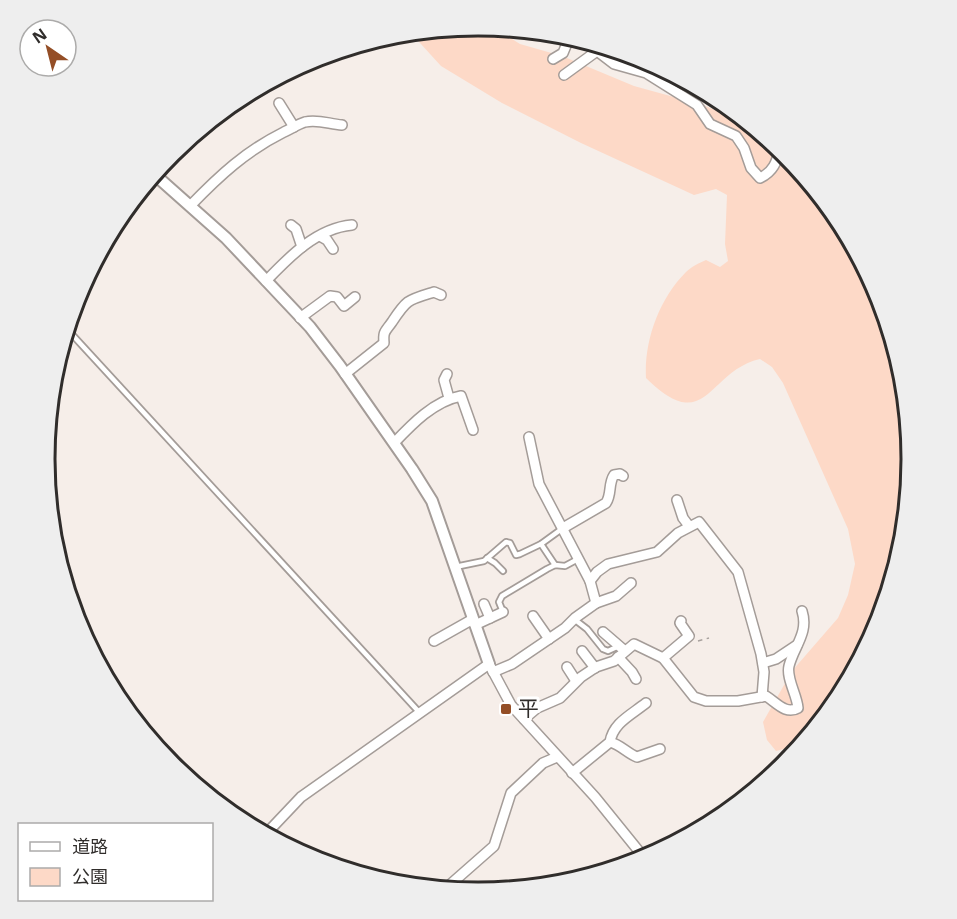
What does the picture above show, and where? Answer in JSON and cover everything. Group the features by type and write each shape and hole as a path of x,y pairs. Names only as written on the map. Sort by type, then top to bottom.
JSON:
{"street":[{"path":"553,59 563,53 566,45"},
{"path":"564,75 599,53"},
{"path":"606,55 614,64 646,73 697,105 710,124 736,136 744,148 751,168 760,178 768,174 778,160"},
{"path":"279,103 294,127"},
{"path":"190,206 218,177 259,145 305,122 321,121 332,125 342,125"},
{"path":"160,180 226,238 300,318 345,374 432,501 491,668 511,705 556,757 595,797 639,852"},
{"path":"291,225 296,229 302,247"},
{"path":"266,281 294,251 320,236 343,226 352,225"},
{"path":"320,236 327,240 333,249"},
{"path":"345,374 384,343 383,333 399,309 407,302 434,292 441,295"},
{"path":"300,318 330,296 337,297 344,306 355,297"},
{"path":"447,374 444,380 449,398"},
{"path":"394,443 417,418 449,398 461,396 473,430"},
{"path":"529,436 539,483 590,581 596,603"},
{"path":"563,528 606,502 610,497 610,481 615,475 623,476"},
{"path":"677,500 689,526"},
{"path":"590,581 608,564 657,552 678,533 699,522 738,572 763,663 762,697"},
{"path":"271,828 301,797 419,712 491,668 512,664 565,628 596,603 615,596 631,583"},
{"path":"484,604 490,618"},
{"path":"524,719 537,708 560,698 576,681 634,644 663,658 694,697 706,701 738,701 766,696 786,711 792,711 798,708 797,696 788,668 803,633 802,611"},
{"path":"434,641 474,622 503,612"},
{"path":"533,616 549,639"},
{"path":"663,658 689,636 681,621"},
{"path":"603,632 621,651 636,679"},
{"path":"763,663 776,659 798,644"},
{"path":"582,651 595,668"},
{"path":"567,667 576,681"},
{"path":"572,773 610,742 612,731 616,726 646,703"},
{"path":"610,742 619,744 627,753 637,757 660,749"},
{"path":"453,882 494,846 511,793 543,763 556,757"}],"lane":[{"path":"73,336 419,712"},
{"path":"455,567 484,561 506,542 510,543 516,555 542,544 563,528"},
{"path":"542,544 555,565"},
{"path":"487,558 503,571"},
{"path":"503,612 499,602 502,597 547,568 555,565 564,566 579,558"},
{"path":"574,619 587,628 603,649 621,651"}],"green space":[{"path":"478,36 509,37 520,44 562,56 634,86 720,112 758,141 797,180 831,224 858,272 880,323 894,377 902,460 898,515 888,569 870,622 831,695 789,748 776,751 767,740 763,722 792,671 838,618 848,595 855,564 848,529 783,383 772,367 760,359 742,366 728,375 706,396 695,402 682,402 666,395 646,378 648,350 655,321 676,283 690,268 706,260 720,267 728,261 725,244 727,195 716,189 694,195 581,143 502,103 441,66 418,41"}],"place":[{"name":"平","path":"506,709"}]}
